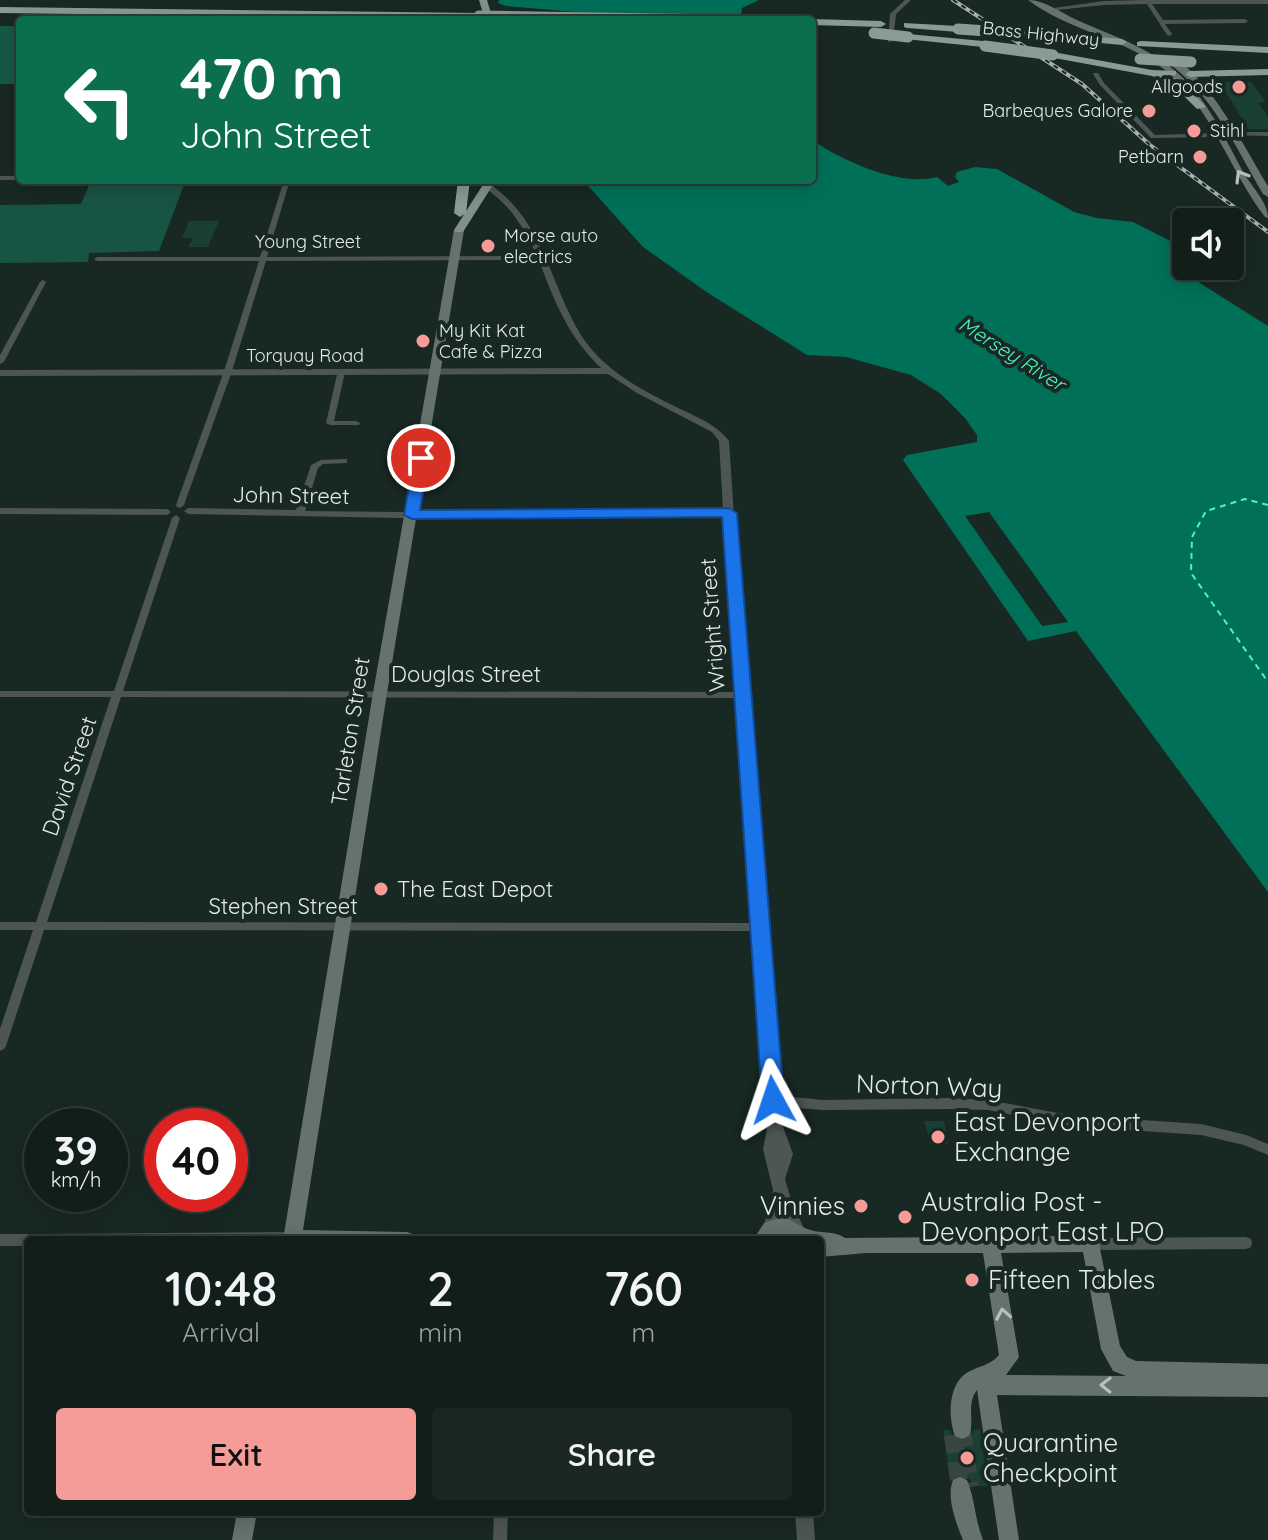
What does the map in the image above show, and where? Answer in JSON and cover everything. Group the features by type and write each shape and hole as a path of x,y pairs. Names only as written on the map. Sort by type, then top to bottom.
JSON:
{"highway":[{"path":"0,11 111,0"},
{"path":"265,1 291,7 444,16"},
{"path":"0,11 423,15"},
{"path":"0,11 88,16"},
{"path":"0,11 188,16"},
{"name":"Bass Highway","path":"816,25 1141,52 1268,57"},
{"path":"1068,37 1087,35 1095,27 1144,39 1172,39 1268,50"},
{"path":"907,31 958,29 1122,42"},
{"name":"Bass Highway","path":"907,31 928,39 1050,52 1141,52 1191,62 1268,65"},
{"path":"1141,52 1172,39"},
{"path":"1050,52 1152,73 1177,83 1201,107"},
{"path":"1152,73 1170,70"},
{"path":"1190,74 1268,72"},
{"path":"1203,89 1204,77 1220,74"},
{"path":"460,213 478,184"},
{"name":"Tarleton Street","path":"459,230 479,184"},
{"name":"Tarleton Street","path":"459,230 460,213"}],"main road":[{"path":"1032,0 1095,27 1170,70 1201,107 1245,184 1268,215"},
{"path":"1095,27 1141,52 1164,56 1190,74 1203,89 1268,194"},
{"path":"1122,42 1141,52"},
{"path":"1164,56 1174,66 1170,70"},
{"path":"1170,70 1190,74"},
{"path":"1218,135 1231,134"},
{"name":"Tarleton Street","path":"293,1236 380,693 459,230"},
{"path":"766,1234 786,1226 801,1236"},
{"path":"824,1239 866,1245"},
{"path":"958,1430 955,1411 970,1382 1002,1366 1009,1357 991,1244"},
{"path":"824,1249 866,1245 1090,1244 1111,1349 1120,1364 1136,1370 1268,1373"},
{"path":"1009,1540 986,1387 1010,1384 1268,1387"},
{"path":"973,1540 966,1523 965,1487 976,1532 981,1540"},
{"path":"242,1540 246,1516"}],"street":[{"path":"890,41 893,14 908,0"},
{"path":"1147,1 1172,39"},
{"path":"1053,8 1147,1 1268,2"},
{"path":"1162,22 1245,21"},
{"path":"1096,74 1153,137 1218,135"},
{"path":"1231,134 1268,134"},
{"path":"0,511 172,515 184,508 286,184"},
{"name":"Wright Street","path":"480,184 518,215 529,229 578,338 610,371 722,434 775,1124 769,1143 779,1181 801,1236"},
{"name":"Young Street","path":"97,259 519,258"},
{"path":"0,362 43,282"},
{"name":"Torquay Road","path":"0,373 610,371"},
{"path":"341,372 330,423 356,423"},
{"path":"300,512 314,467 321,462 344,461"},
{"name":"John Street","path":"184,508 412,515 729,513"},
{"name":"David Street","path":"0,1046 118,693 172,515"},
{"name":"Douglas Street","path":"0,694 740,695"},
{"name":"Stephen Street","path":"0,926 759,927"},
{"name":"Norton Way","path":"773,1100 822,1106 979,1104 1082,1122 1203,1128 1227,1133 1268,1150"},
{"name":"Wright Street","path":"766,1234 779,1181"},
{"path":"0,1240 24,1240"},
{"path":"1090,1244 1246,1243"},
{"path":"500,1540 501,1516"},
{"path":"804,1516 806,1540"}],"shaded area":[{"path":"0,26 16,26 16,84 0,84"},
{"path":"90,184 184,184 159,251 89,253 88,262 0,263 0,205 81,204"}],"water":[{"path":"499,0 759,0 742,8 740,16 584,16 587,13 498,3"},
{"name":"Mersey River","path":"816,142 872,170 906,178 937,177 948,186 959,182 955,177 957,172 975,167 997,169 1074,212 1133,222 1172,242 1172,280 1195,280 1268,326 1268,892 1076,631 1028,641 903,460 907,455 977,442 977,435 965,418 941,394 911,375 846,357 807,355 708,293 643,247 587,184 816,184"}],"pier":[{"path":"989,512 1068,622 1042,626 965,516"}],"building":[{"path":"1220,82 1251,82 1266,102 1258,103 1268,116 1268,129 1248,129"},
{"path":"189,221 219,221 208,247 188,247 193,238 182,238"},
{"name":"East Devonport Exchange","path":"924,1121 944,1121 948,1144 931,1144"},
{"name":"Quarantine Checkpoint","path":"974,1429 980,1429 988,1486 973,1486 970,1479 961,1474 950,1480 943,1430 950,1430 954,1439 963,1442 972,1437"}],"ferry route":[{"path":"1268,505 1245,499 1206,511 1192,537 1191,573 1268,682"}],"tunnel":[{"path":"962,1429 970,1487"},
{"path":"953,1435 960,1487"}],"railway":[{"path":"953,0 1082,84 1150,145 1268,232"}],"place":[{"name":"Allgoods","path":"1239,87"},
{"name":"Barbeques Galore","path":"1149,111"},
{"name":"Stihl","path":"1194,131"},
{"name":"Petbarn","path":"1200,157"},
{"name":"Morse auto electrics","path":"488,246"},
{"name":"My Kit Kat Cafe & Pizza","path":"423,341"},
{"name":"The East Depot","path":"381,889"},
{"name":"East Devonport Exchange","path":"938,1137"},
{"name":"Vinnies","path":"861,1206"},
{"name":"Australia Post - Devonport East LPO","path":"905,1217"},
{"name":"Fifteen Tables","path":"972,1280"},
{"name":"Quarantine Checkpoint","path":"967,1458"}],"route":[{"path":"421,458 412,515 729,513 740,695 773,1100"}]}
